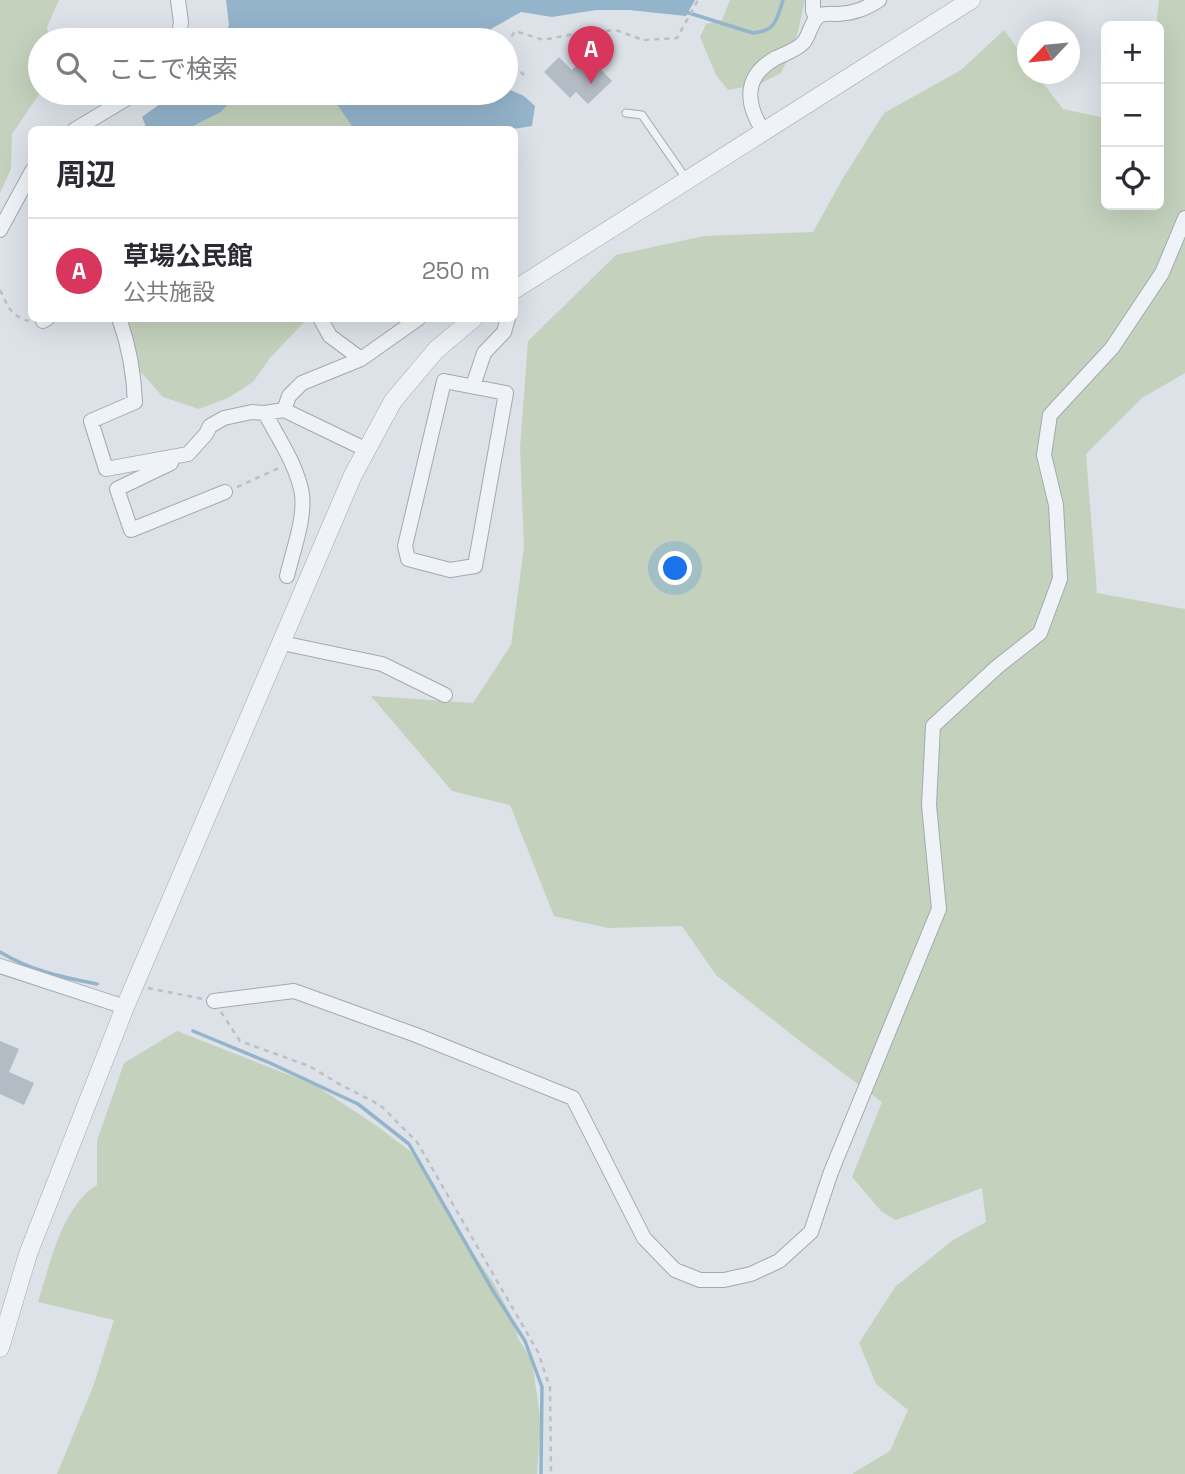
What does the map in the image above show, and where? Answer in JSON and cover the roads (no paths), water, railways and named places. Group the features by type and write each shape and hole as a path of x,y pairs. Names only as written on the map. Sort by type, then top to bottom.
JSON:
{"street":[{"path":"178,0 180,28"},
{"path":"813,0 816,18"},
{"path":"764,132 756,120 750,101 750,89 753,80 765,65 797,48 806,40 820,15 863,10 879,0"},
{"path":"518,287 971,0"},
{"path":"81,126 116,105"},
{"path":"0,230 28,178"},
{"path":"214,1001 293,991 416,1035 573,1098 644,1238 676,1270 700,1280 724,1280 751,1274 779,1261 811,1232 831,1171 939,909 929,805 933,726 997,667 1040,633 1060,579 1056,505 1044,455 1050,415 1112,348 1162,273 1185,218"},
{"path":"120,322 134,376 135,402 91,421 106,469 188,454"},
{"path":"322,322 330,336 361,359"},
{"path":"284,410 289,396 302,383 361,359 413,322"},
{"path":"0,1348 28,1254 125,1007 353,475 393,401 436,350 469,322"},
{"path":"473,386 484,353 504,332 507,322"},
{"path":"444,380 473,386 506,393 475,566 450,570 408,559 405,546 444,380"},
{"path":"225,492 131,530 117,489 188,454 210,426 224,418 251,412 284,410 367,450"},
{"path":"265,413 297,475 302,495 301,519 288,576"},
{"path":"282,643 382,664 445,695"},
{"path":"0,966 125,1007"}],"lane":[{"path":"626,113 642,116 687,180"}],"water":[{"path":"226,0 695,0 686,16 629,10 596,10 552,17 521,12 493,28 228,28"},
{"path":"518,93 535,106 532,126 518,128 518,126 352,126 337,105 518,105"},
{"path":"158,105 227,105 221,112 194,126 146,126 142,117"}],"waterway":[{"path":"686,12 753,33 771,27 783,0"},
{"path":"0,952 35,969 97,984"},
{"path":"193,1031 358,1104 409,1144 493,1291 525,1341 542,1387 541,1474"}],"place":[{"name":"草場公民館","path":"591,84"}]}
